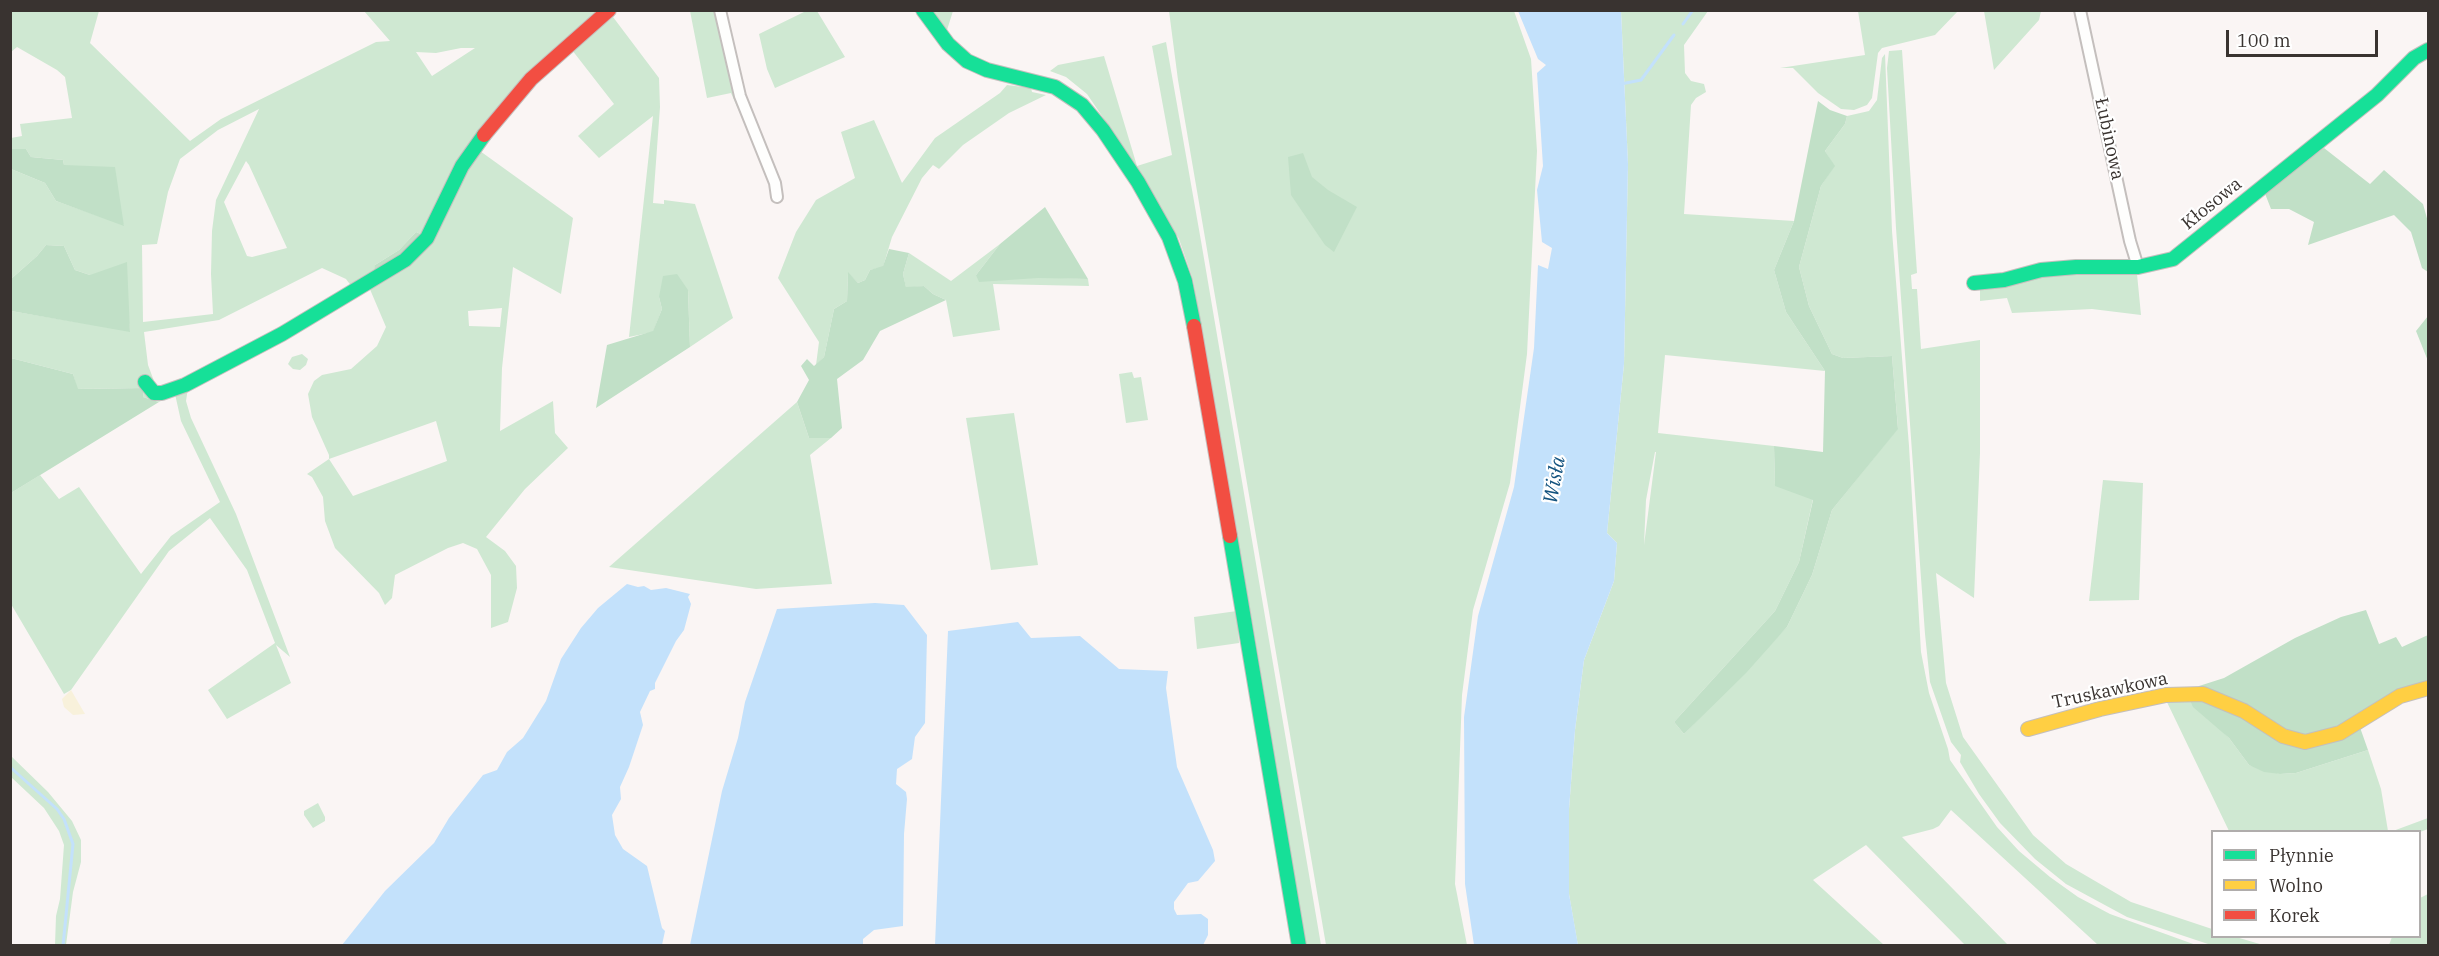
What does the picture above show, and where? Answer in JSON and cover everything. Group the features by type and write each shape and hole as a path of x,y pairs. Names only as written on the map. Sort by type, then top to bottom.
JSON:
{"street":[{"path":"145,382 154,393 162,393 185,385 282,334 405,260 427,238 462,166 513,99 551,60 609,10"},
{"path":"720,10 740,96 775,183 777,197"},
{"path":"923,10 948,45 972,64 1055,87 1082,105 1103,130 1138,182 1169,237 1185,281 1194,324 1299,945"},
{"name":"Łubinowa","path":"2080,10 2130,241 2138,267"},
{"name":"Kłosowa","path":"1974,284 2004,280 2041,270 2076,267 2138,267 2173,259 2377,95 2414,58 2428,50"},
{"name":"Truskawkowa","path":"2028,729 2100,709 2166,695 2203,694 2244,711 2283,736 2305,742 2340,733 2400,696 2428,688"}],"green space":[{"path":"11,11 99,11 90,43 190,141 221,119 376,42 390,41 364,11 602,11 527,78 423,235 416,232 399,250 375,265 375,273 352,287 346,279 322,268 219,320 144,332 148,365 157,389 188,388 186,401 191,418 236,514 290,657 276,645 291,683 227,719 208,690 275,643 247,570 210,518 169,551 71,690 64,694 11,604 11,493 40,475 59,499 79,487 141,574 171,536 220,502 181,421 175,394 159,402 143,397 144,388 77,389 73,374 11,358 11,311 130,331 127,306 90,275 75,270 64,246 46,245 11,279 11,169 45,183 56,201 124,225 64,165 63,160 31,157 26,149 11,149 11,138 22,136 20,124 72,118 65,77 17,47 11,52","holes":["475,48 432,76 416,52 436,53","259,109 216,200 212,231 213,314 143,322 142,245 157,244 168,192 180,159 218,130","246,161 287,248 252,257 247,256 224,202"]},
{"path":"690,11 717,11 750,127 747,129 731,93 707,98"},
{"path":"806,11 817,11 845,57 775,88 767,69 759,34"},
{"path":"933,11 953,11 947,30"},
{"path":"1169,11 1514,11 1531,59 1537,151 1527,354 1510,483 1473,610 1462,695 1455,884 1467,945 1326,945 1178,80"},
{"path":"1621,11 1708,11 1684,45 1685,73 1691,81 1704,84 1706,92 1696,98 1691,105 1684,214 1794,221 1774,270 1786,312 1825,371 1665,355 1658,433 1774,446 1775,485 1813,499 1799,562 1775,611 1674,722 1684,734 1787,627 1812,575 1832,510 1898,428 1892,356 1843,358 1832,354 1809,306 1799,267 1821,186 1834,166 1825,151 1845,124 1847,116 1869,111 1877,100 1882,58 1885,54 1892,231 1909,446 1921,652 1929,693 1950,760 1997,827 2019,851 2050,877 2078,897 2110,914 2196,945 2098,945 1951,810 1939,826 1902,837 2008,945 1965,945 1866,845 1813,880 1884,945 1578,946 1569,894 1569,809 1575,730 1584,660 1614,581 1617,543 1607,533 1624,364 1628,164","holes":["1656,452 1644,545 1646,500"]},
{"path":"1858,11 1958,11 1935,35 1882,48 1878,53 1872,98 1867,105 1854,110 1841,109 1818,93 1793,68 1780,68 1865,55"},
{"path":"1984,11 2041,11 2039,20 1994,70"},
{"path":"613,17 659,78 660,107 653,203 664,204 664,200 695,204 733,318 690,347 688,290 659,297 662,309 653,332 629,337 653,116 599,158 578,136 614,104 572,50"},
{"path":"1166,42 1321,945 1306,945 1193,280 1179,239 1136,166 1087,94 1066,77 1050,71 1058,65 1104,56 1137,166 1172,155 1152,46"},
{"path":"1902,50 1917,273 1911,275 1912,289 1917,289 1921,349 1980,340 1980,453 1974,598 1936,573 1946,683 1963,737 2033,835 2066,864 2131,902 2211,929 2211,938 2239,938 2263,945 2211,945 2127,917 2066,884 2035,859 2000,823 1979,794 1960,762 1961,755 1951,742 1930,682 1925,634 1896,228 1887,68 1889,51"},
{"path":"1007,85 1031,88 1032,92 1046,95 1009,113 963,145 939,169 933,165 922,178 892,237 883,267 870,270 865,280 858,283 848,273 847,301 834,309 824,357 816,365 819,342 778,278 796,232 816,200 855,178 841,132 874,120 902,183 935,138 1000,93"},
{"path":"1818,101 1830,110 1847,116 1845,124 1825,151 1835,166 1821,186 1799,267 1809,306 1832,354 1843,358 1892,356 1898,429 1832,510 1812,575 1787,627 1746,673 1684,734 1674,722 1775,611 1799,562 1813,500 1775,486 1774,446 1823,452 1825,371 1786,312 1774,270 1794,221"},
{"path":"2324,148 2370,184 2384,170 2423,204 2428,222 2428,272 2422,268 2411,232 2394,215 2308,245 2314,222 2289,209 2271,209 2264,191"},
{"path":"10,149 26,149 31,157 63,160 64,165 115,167 124,226 56,201 45,183 11,169"},
{"path":"480,151 573,218 561,294 513,267 502,368 500,431 553,401 555,433 568,448 525,489 486,537 505,551 516,566 517,588 508,622 491,628 491,575 477,549 463,543 448,548 395,575 392,598 385,605 379,593 335,548 325,521 323,497 312,477 307,474 329,459 312,417 308,394 314,381 322,375 351,369 377,346 386,327 369,287 401,269 459,179","holes":["502,308 500,327 469,326 468,311","436,421 447,461 353,496 329,459"]},
{"path":"1303,153 1312,177 1328,190 1357,207 1334,252 1325,245 1291,195 1288,157"},
{"path":"1045,207 1088,279 1038,278 979,282 976,275 1000,244"},
{"path":"416,232 423,235 413,249 374,274 375,265 399,250"},
{"path":"1000,244 976,275 1088,279 1089,286 993,284 1000,330 953,337 946,300 933,294 924,286 906,288 903,274 909,253 951,281"},
{"path":"46,245 64,246 75,270 90,275 127,262 130,332 11,311 11,279"},
{"path":"889,249 909,253 903,274 906,287 924,286 933,294 946,300 880,331 863,360 837,379 842,428 831,438 809,438 797,402 809,380 801,366 807,359 814,366 824,357 834,309 847,301 848,272 858,283 865,280 870,270 883,266"},
{"path":"2130,271 2137,274 2141,315 2092,309 2012,313 2007,298 1980,301 1980,287 1986,284 2074,272"},
{"path":"677,274 688,290 690,347 596,408 607,345 653,331 662,309 659,297 663,276"},
{"path":"2428,316 2428,361 2416,331"},
{"path":"302,354 308,359 306,365 300,370 293,369 288,364 292,357"},
{"path":"11,358 73,374 78,389 144,388 143,397 159,402 11,493"},
{"path":"1132,372 1134,378 1141,377 1148,420 1126,423 1119,374"},
{"path":"797,402 809,438 831,438 810,455 832,584 756,589 609,567"},
{"path":"1014,413 1038,565 991,570 966,418"},
{"path":"2103,480 2143,483 2139,600 2089,601"},
{"path":"2366,610 2379,644 2396,637 2402,647 2428,635 2428,687 2357,719 2368,750 2296,773 2264,772 2249,765 2229,738 2193,707 2189,698 2199,686 2224,678 2295,638 2341,617"},
{"path":"1237,611 1239,643 1197,649 1194,617"},
{"path":"2165,698 2189,698 2229,738 2249,765 2280,774 2296,773 2368,750 2381,789 2388,830 2229,830"},
{"path":"11,756 48,792 72,821 81,840 81,862 73,892 66,945 55,945 64,845 59,831 44,808 11,777"},
{"path":"318,803 325,821 313,828 304,815 304,811"},
{"path":"2428,818 2428,829 2421,832 2396,830"},
{"path":"2428,894 2428,944 2389,945 2392,938 2421,938 2421,898"}],"sand":[{"path":"71,690 85,714 73,715 64,707 62,699"}],"water":[{"name":"Wisła","path":"1518,11 1621,11 1628,164 1624,364 1607,533 1617,543 1614,581 1584,660 1575,730 1569,809 1569,894 1578,945 1474,945 1465,884 1464,717 1478,616 1514,487 1534,348 1538,265 1548,269 1552,248 1542,242 1537,190 1543,166 1537,73 1546,65 1538,59"},
{"path":"627,584 644,586 651,590 666,588 690,594 688,597 691,604 684,630 655,683 655,689 650,691 640,712 643,725 620,787 621,799 612,815 615,835 623,849 647,866 662,928 665,931 662,945 342,945 385,891 434,843 449,818 483,775 497,770 507,752 523,738 546,701 561,659 581,628 598,608"},
{"path":"875,603 904,605 927,635 925,723 915,737 912,759 897,769 896,784 906,792 907,799 904,834 903,926 874,930 863,939 863,945 690,945 722,791 738,738 745,702 777,609"},
{"path":"1018,622 1031,638 1080,636 1119,669 1168,671 1166,688 1177,767 1213,850 1215,861 1198,881 1188,883 1174,902 1174,909 1177,915 1201,914 1208,919 1208,935 1203,945 935,945 948,631"}],"waterway":[{"path":"1683,24 1693,10"},
{"path":"1621,84 1641,80 1674,35"},
{"path":"10,767 57,809 64,819 73,844 63,946"}],"traffic: fast":[{"path":"923,10 948,44 967,61 987,70 1055,87 1082,105 1103,130 1138,182 1169,237 1185,281 1194,326"},
{"path":"1974,283 2004,280 2041,270 2076,267 2138,267 2173,259 2377,95 2414,58 2428,50"},
{"path":"145,382 154,393 162,393 185,385 282,334 405,260 427,238 462,166 484,135"},
{"path":"1230,536 1299,946"}],"traffic: slow":[{"path":"2028,729 2100,709 2166,695 2203,694 2244,711 2283,736 2305,742 2340,733 2400,696 2428,688"}],"traffic: jam":[{"path":"484,135 531,79 609,10"},
{"path":"1194,326 1230,536"}]}
